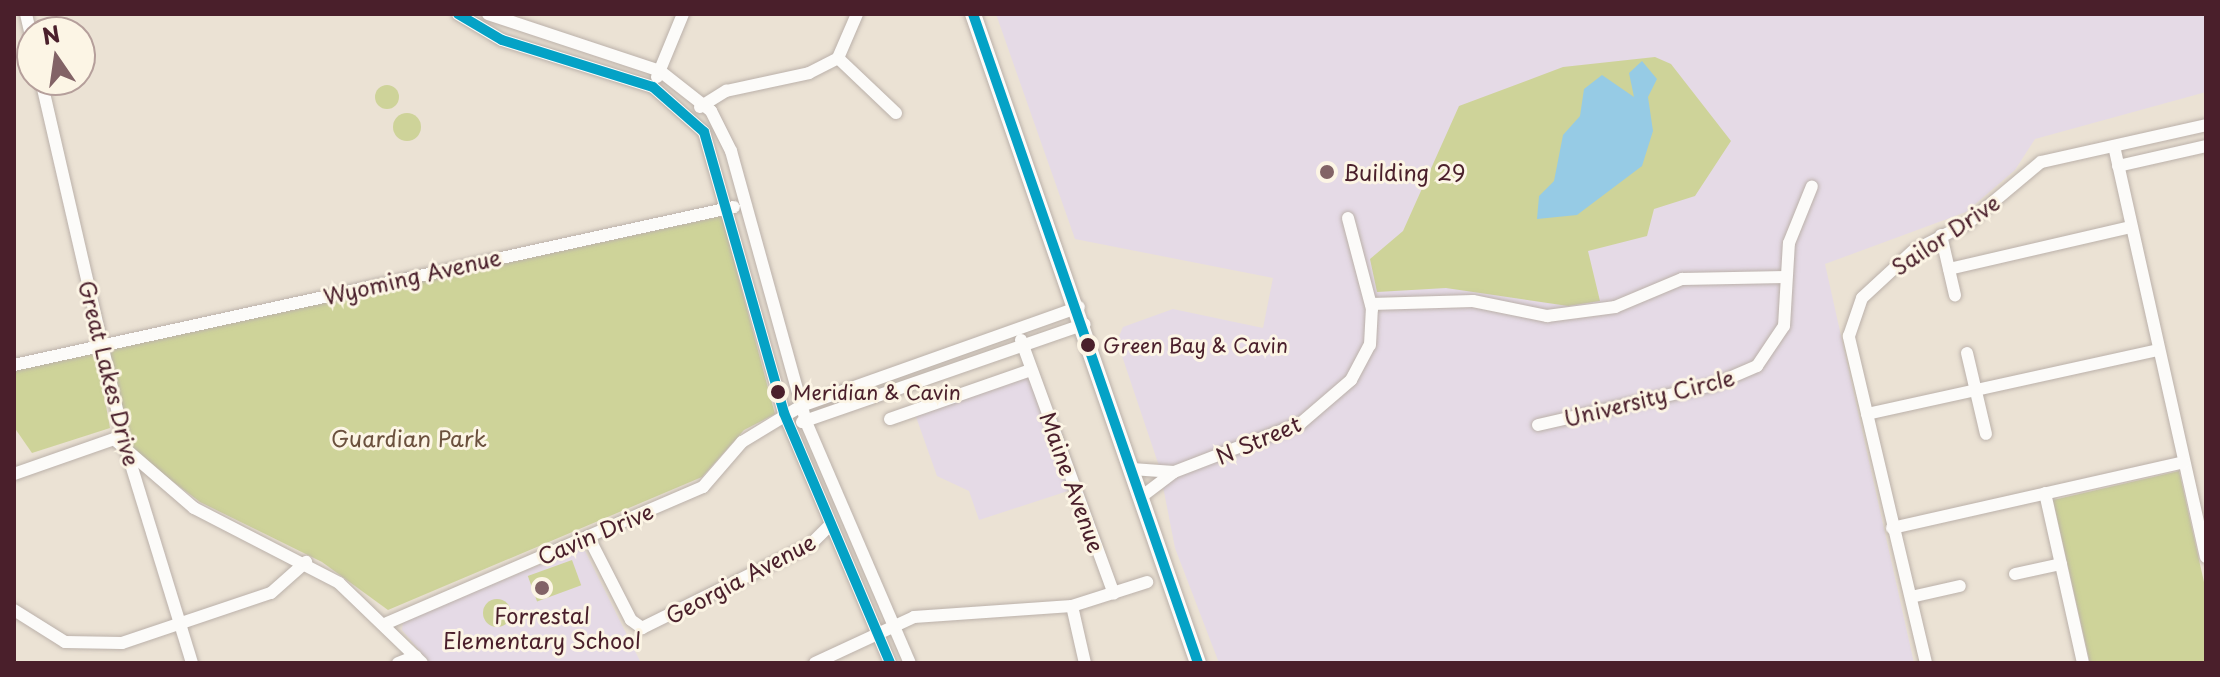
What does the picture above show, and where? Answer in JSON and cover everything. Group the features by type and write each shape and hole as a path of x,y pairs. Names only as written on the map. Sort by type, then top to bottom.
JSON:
{"main road":[{"path":"973,14 1085,324 1198,663"}],"street":[{"path":"458,14 502,40 653,87 691,113 711,144 726,209 787,420 828,530 890,663"},
{"path":"488,14 660,71 705,104 727,140 806,422 840,509 910,663"},
{"path":"653,87 683,14"},
{"path":"691,113 705,104 838,58 857,14"},
{"path":"838,58 896,113"},
{"name":"Great Lakes Drive","path":"45,96 125,445 192,663"},
{"name":"Sailor Drive","path":"1926,663 1849,336 1862,298 1941,235 1994,204 2041,162 2206,125"},
{"path":"2114,146 2206,557"},
{"path":"2118,166 2206,146"},
{"name":"University Circle","path":"1538,425 1749,371 1770,353 1784,326 1789,243 1812,186"},
{"name":"Wyoming Avenue","path":"14,365 744,205"},
{"name":"N Street","path":"1141,497 1174,472 1301,423 1326,405 1363,363 1371,304 1348,218"},
{"path":"1949,269 2131,227"},
{"path":"1941,235 1955,295"},
{"path":"1371,304 1473,301 1547,316 1615,307 1682,279 1785,277"},
{"name":"Cavin Drive","path":"387,623 703,487 742,442 787,420 801,406 1079,307"},
{"path":"787,420 806,422 1085,324"},
{"name":"Maine Avenue","path":"1017,329 1114,594"},
{"path":"1867,414 2158,350"},
{"path":"1967,353 1986,434"},
{"path":"890,419 1031,370"},
{"path":"14,474 114,439 125,445 194,508 306,562 387,623 419,659"},
{"path":"1892,528 2184,462"},
{"name":"N Street","path":"1132,469 1174,472"},
{"path":"2045,493 2083,663"},
{"name":"Georgia Avenue","path":"588,536 631,620 642,628 828,530 840,509"},
{"path":"14,610 37,630 91,647 178,625 271,593 306,562"},
{"path":"2015,574 2061,564"},
{"path":"815,663 892,625 941,613 1072,606 1147,582"},
{"path":"1911,597 1960,586"},
{"path":"1072,606 1085,663"},
{"path":"398,663 419,659"}],"shaded area":[{"path":"996,14 2206,14 2206,92 2035,139 2015,170 1966,212 1825,264 1914,663 1219,663 1175,548 1159,466 1117,341 1123,327 1173,309 1263,328 1273,278 1075,239"},
{"path":"1028,376 1071,490 979,520 969,491 937,476 915,414"},
{"name":"Forrestal Elementary School","path":"583,547 641,663 430,663 402,630 403,621"}],"green space":[{"path":"1655,57 1671,64 1731,141 1695,196 1654,209 1647,236 1588,251 1600,301 1568,306 1446,288 1377,292 1370,259 1403,231 1459,106 1563,67"},
{"path":"387,85 398,92 399,97 392,108 387,109 376,102 375,97 382,86"},
{"path":"407,113 417,117 421,127 417,137 407,141 397,137 393,127 397,117"},
{"name":"Guardian Park","path":"722,216 775,414 744,430 702,477 388,610 322,562 200,502 131,450 109,350"},
{"path":"90,353 98,361 110,428 32,453 14,427 14,370"},
{"path":"2179,471 2206,591 2206,663 2090,663 2053,500"},
{"path":"572,560 581,585 537,601 528,576"},
{"path":"497,599 507,603 511,613 507,623 497,627 487,623 483,613 487,603"}],"water":[{"path":"1642,61 1657,79 1648,97 1653,131 1642,166 1577,215 1537,219 1539,196 1554,181 1563,135 1580,116 1584,89 1602,75 1634,97 1629,73"}],"transit line":[{"path":"458,14 502,40 653,87 704,132 784,413 890,663"},
{"path":"973,14 1198,663"}],"place":[{"name":"Building 29","path":"1327,172"},
{"name":"Green Bay & Cavin","path":"1088,345"},
{"name":"Meridian & Cavin","path":"778,392"},
{"name":"Forrestal Elementary School","path":"542,588"}]}
